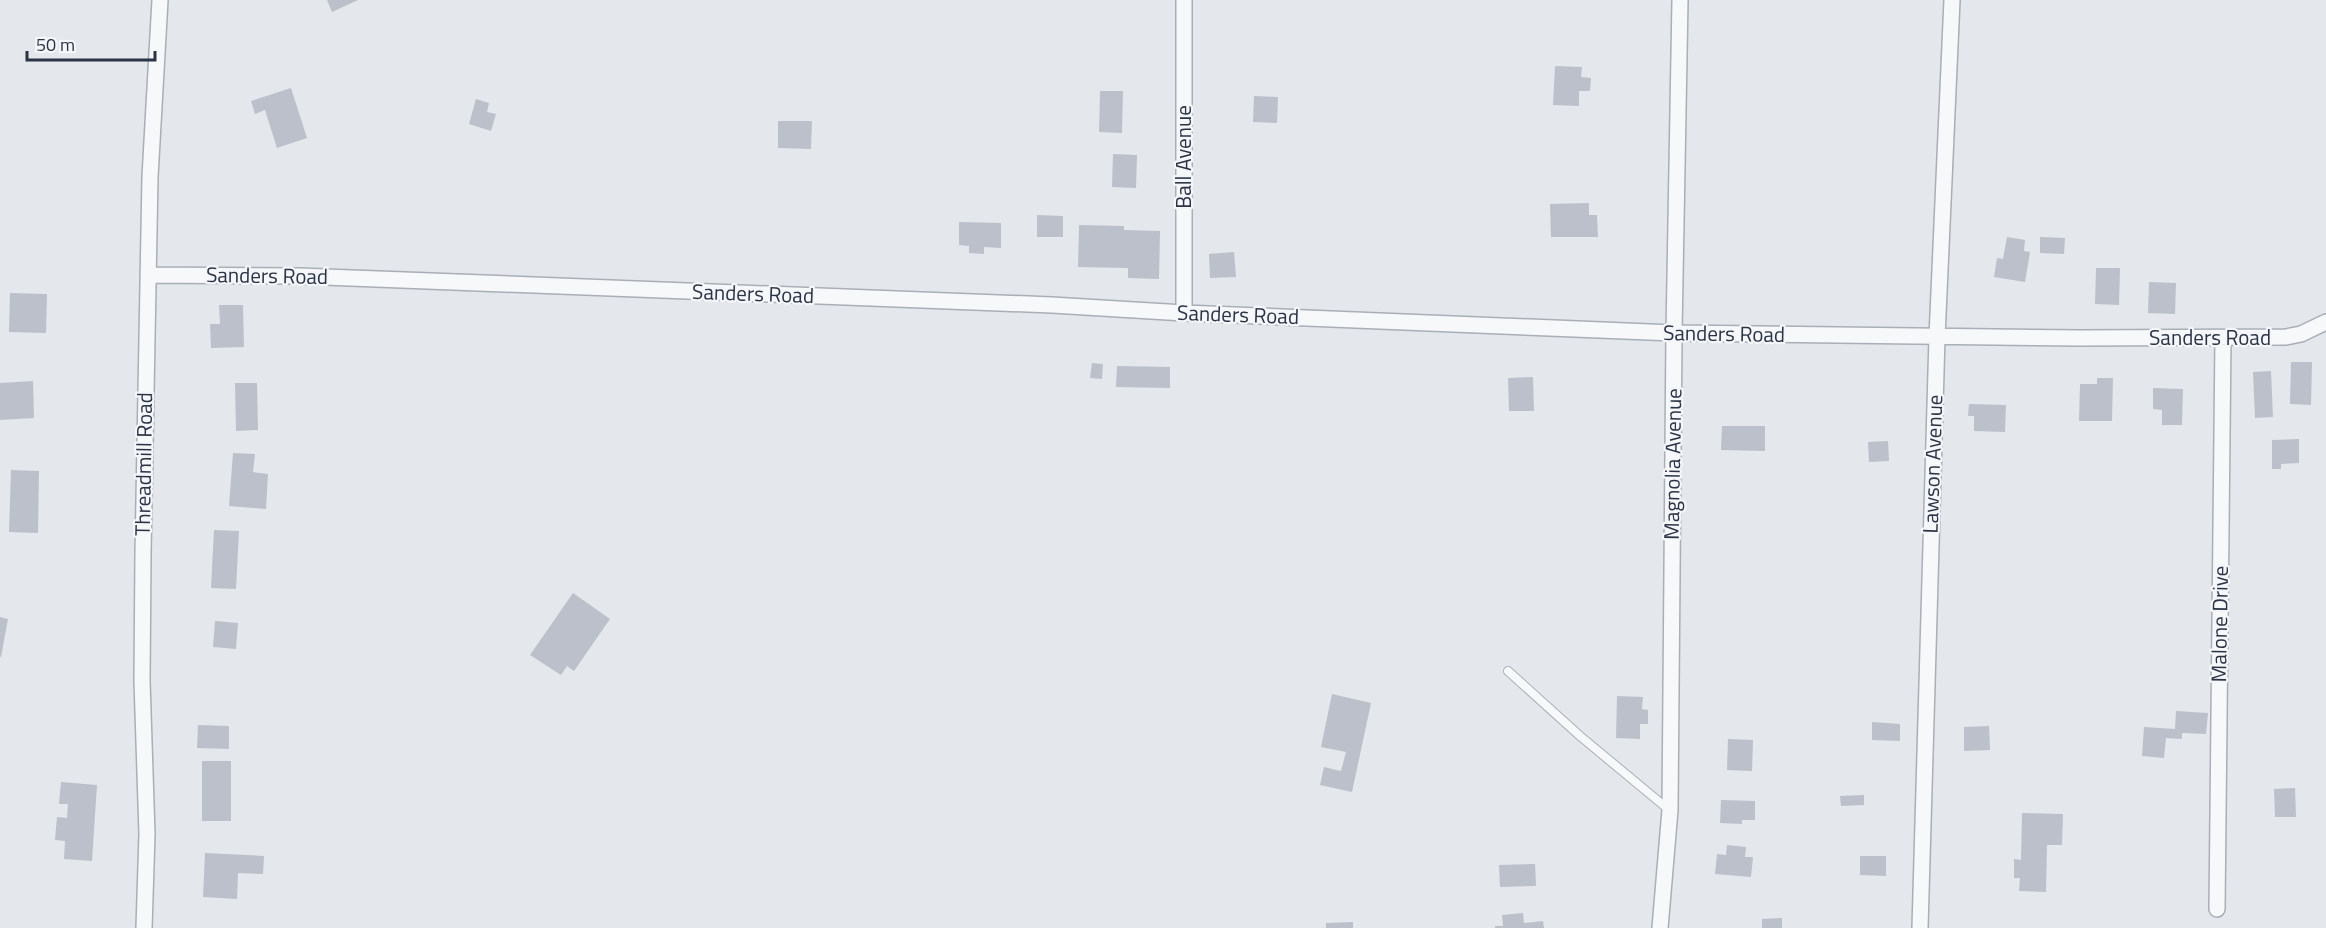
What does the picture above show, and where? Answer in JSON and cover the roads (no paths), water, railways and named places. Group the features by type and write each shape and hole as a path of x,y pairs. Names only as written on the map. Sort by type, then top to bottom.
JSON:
{"street":[{"name":"Threadmill Road","path":"144,928 147,834 142,611 148,274 160,0"},
{"name":"Ball Avenue","path":"1184,0 1184,313"},
{"name":"Magnolia Avenue","path":"1660,928 1670,810 1674,333 1680,0"},
{"name":"Lawson Avenue","path":"1920,928 1937,337 1952,0"},
{"name":"Sanders Road","path":"148,274 320,277 1040,304 1184,313 1674,333 1937,337 2286,338 2301,334 2326,322"},
{"name":"Malone Drive","path":"2217,909 2223,338"}],"lane":[{"path":"1508,671 1580,736 1670,810"}]}
